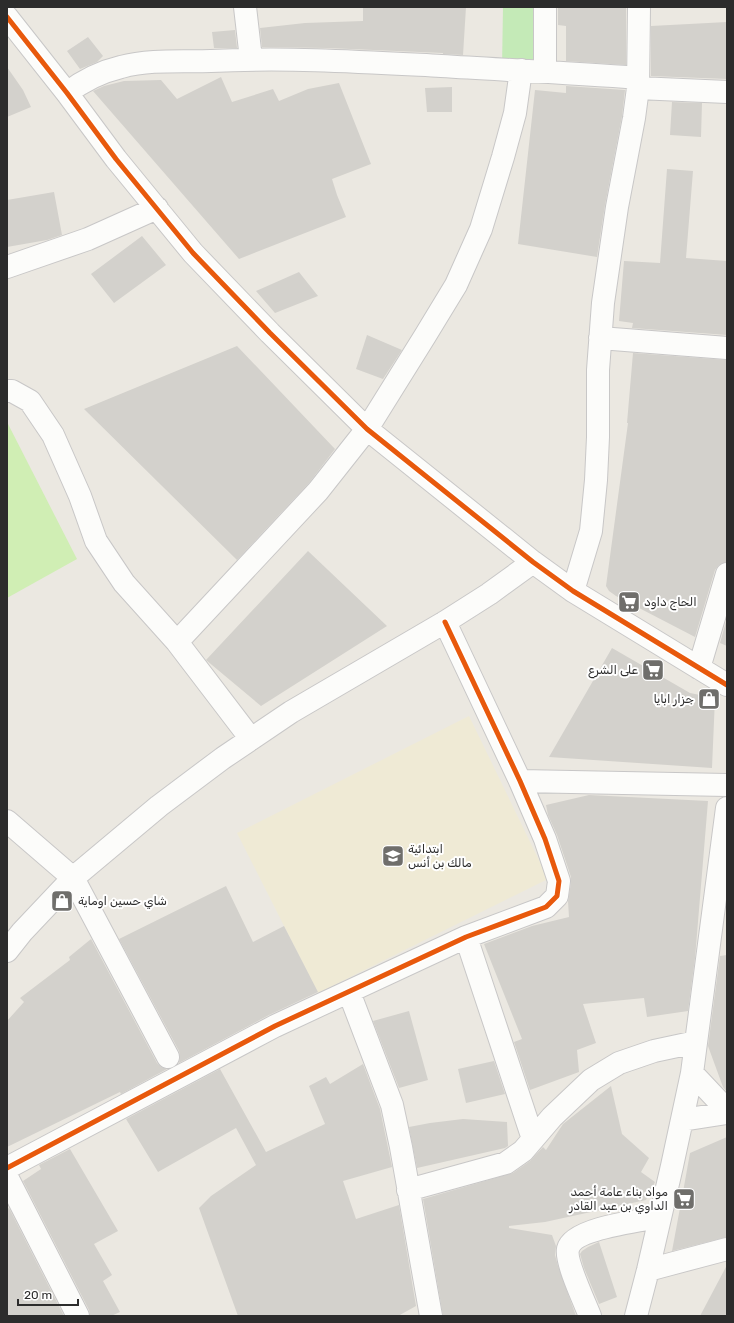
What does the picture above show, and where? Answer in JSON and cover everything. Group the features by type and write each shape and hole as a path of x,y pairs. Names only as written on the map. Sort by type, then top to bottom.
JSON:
{"street":[{"path":"245,7 251,59"},
{"path":"545,7 545,72"},
{"path":"573,591 590,531 593,509 598,444 598,370 603,303 617,207 634,118 638,83 639,7"},
{"path":"9,22 67,93 116,159 204,265 367,429 533,562 573,591 727,685"},
{"path":"67,93 78,84 96,74 122,67 155,61 192,62 251,59 363,62 521,70 727,92"},
{"path":"177,642 318,491 367,429 456,285 481,229 503,157 515,112 521,70"},
{"path":"7,267 88,239 157,208"},
{"path":"600,338 727,348"},
{"path":"7,391 12,391 30,401 53,435 80,496 96,541 124,583 177,642 251,739"},
{"path":"7,951 22,932 72,878 159,806 223,758 291,712 445,622 489,594 533,562"},
{"path":"699,668 727,574"},
{"path":"7,1168 275,1026 466,937 546,906 557,896 559,881 545,839 520,781 445,622"},
{"path":"520,781 727,784"},
{"path":"636,1316 682,1120 692,1073 696,1042 717,951 727,808"},
{"path":"7,821 72,878 168,1057"},
{"path":"466,937 533,1138"},
{"path":"349,992 392,1106 408,1190 428,1315"},
{"path":"408,1190 506,1163 523,1151 552,1117 591,1080 619,1063 654,1051 696,1042"},
{"path":"692,1073 727,1110"},
{"path":"682,1120 727,1113"},
{"path":"7,1177 78,1316"},
{"path":"590,1316 568,1261 568,1249 573,1240 591,1230 660,1217"},
{"path":"648,1270 727,1249"}],"shaded area":[{"name":"ابتدائية مالك بن أنس","path":"469,716 548,879 318,993 237,833"}],"green space":[{"path":"503,7 538,7 538,66 502,67"},
{"path":"7,422 77,559 7,598"}],"building":[{"path":"363,7 466,7 463,55 327,48 262,47 260,28 305,23 363,21"},
{"path":"558,7 626,7 626,65 566,61 566,26 558,25"},
{"path":"727,22 727,79 651,76 651,26"},
{"path":"235,30 237,48 214,48 212,32"},
{"path":"88,37 103,56 97,62 80,69 67,51"},
{"path":"7,67 23,90 31,107 7,117"},
{"path":"221,77 232,102 273,89 279,101 308,89 339,83 371,164 332,179 346,217 239,259 93,91 104,86 124,81 161,80 177,99"},
{"path":"566,86 625,90 622,116 605,205 597,257 518,244 535,90 566,93"},
{"path":"452,87 452,112 427,112 425,88"},
{"path":"672,102 702,103 701,137 670,135"},
{"path":"667,169 693,171 686,258 727,261 727,335 632,328 633,323 619,321 624,261 660,263"},
{"path":"54,192 62,235 47,240 7,247 7,200"},
{"path":"142,236 166,265 114,303 91,274"},
{"path":"299,272 318,296 275,313 256,291"},
{"path":"367,335 402,350 383,379 356,369"},
{"path":"237,346 335,449 309,483 237,560 84,409"},
{"path":"633,353 727,360 727,562 719,565 715,570 695,637 616,596 609,591 606,586 628,423"},
{"path":"308,551 387,626 261,706 206,660"},
{"path":"727,618 727,646 720,643"},
{"path":"612,648 690,693 715,698 712,768 549,757"},
{"path":"589,795 708,801 695,958 688,1011 647,1017 644,998 583,1004 596,1043 577,1050 579,1072 530,1090 514,1042 522,1039 484,944 532,926 569,917 568,901 571,877 557,835 548,815 546,805"},
{"path":"226,886 253,942 284,926 318,992 269,1015 179,1063 179,1051 119,939"},
{"path":"91,939 157,1063 161,1067 167,1069 121,1094 120,1092 7,1147 7,1021 24,1002 20,998 70,960 69,957"},
{"path":"727,955 727,1092 723,1087 708,1046 720,956"},
{"path":"409,1011 428,1080 399,1088 373,1021"},
{"path":"494,1061 505,1094 466,1103 458,1069"},
{"path":"363,1064 380,1109 392,1167 343,1181 356,1219 399,1205 416,1306 398,1316 238,1316 199,1208 211,1196 256,1165 236,1128 158,1172 126,1119 220,1069 266,1152 325,1124 309,1086 326,1077 330,1084"},
{"path":"611,1086 622,1134 649,1158 641,1172 655,1182 646,1200 545,1222 509,1226 509,1228 552,1235 556,1246 555,1255 558,1266 576,1316 443,1316 423,1199 513,1173 530,1161 543,1147 546,1150 563,1124"},
{"path":"463,1119 507,1122 508,1146 505,1148 417,1168 409,1127"},
{"path":"727,1137 727,1237 672,1251 680,1208 694,1202 690,1190 683,1192 690,1153"},
{"path":"70,1149 118,1231 94,1244 112,1275 103,1281 120,1312 111,1316 90,1316 89,1310 23,1181 41,1169 39,1165"},
{"path":"9,1208 64,1316 7,1316 7,1209"},
{"path":"599,1242 617,1297 599,1304 584,1268 580,1254 588,1247"},
{"path":"727,1265 727,1316 700,1316"}],"cycle path":[{"path":"7,17 67,93 116,159 193,253 270,333 367,429 533,562 573,591 727,685"},
{"path":"7,1168 275,1026 466,937 546,907 557,896 559,881 545,839 520,781 445,622"}],"place":[{"name":"الحاج داود","path":"629,602"},
{"name":"على الشرع","path":"653,670"},
{"name":"جزار ابايا","path":"709,699"},
{"name":"ابتدائية مالك بن أنس","path":"393,856"},
{"name":"شاي حسين اوماية","path":"62,901"},
{"name":"مواد بناء عامة أحمد الداوي بن عبد القادر","path":"684,1199"}]}
